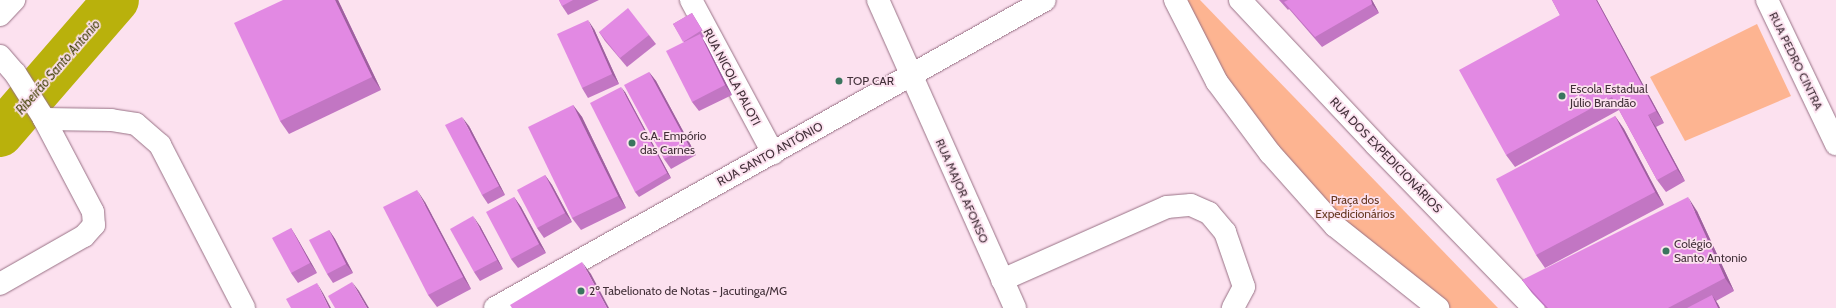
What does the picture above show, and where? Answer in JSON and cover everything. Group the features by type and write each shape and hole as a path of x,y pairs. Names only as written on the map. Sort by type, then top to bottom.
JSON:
{"street":[{"path":"0,15 14,0"},
{"name":"RUA NICOLA PALOTI","path":"691,0 773,153"},
{"name":"RUA MAJOR AFONSO","path":"878,0 1014,308"},
{"name":"RUA SANTO ANTÔNIO","path":"495,308 773,153 910,74 1045,0"},
{"path":"1175,0 1217,82 1270,153 1335,226 1438,308"},
{"name":"RUA DOS EXPEDICIONÁRIOS","path":"1240,0 1375,144 1534,308"},
{"name":"RUA PEDRO CINTRA","path":"1768,0 1836,144"},
{"path":"0,56 15,73 44,118 93,212 94,225 84,236 0,284"},
{"path":"44,118 111,120 136,124 160,146 244,308"},
{"path":"1002,280 1167,207 1191,205 1209,213 1225,232 1244,287 1233,308"}],"green space":[{"name":"Praça dos Expedicionários","path":"1177,0 1200,0 1498,308 1427,308 1255,145"},
{"path":"1757,24 1791,96 1685,141 1650,77"}],"building":[{"path":"283,0 335,0 372,77 280,121 234,23"},
{"path":"559,0 573,0 562,6"},
{"path":"1288,0 1371,0 1372,4 1315,37 1284,2"},
{"name":"Escola Estadual Júlio Brandão","path":"1552,0 1596,0 1656,111 1648,115 1677,169 1657,180 1612,97 1506,155 1459,70 1560,15"},
{"path":"628,8 649,35 620,58 599,32"},
{"path":"692,13 702,30 683,42 673,24"},
{"path":"588,20 612,74 582,88 557,34"},
{"path":"700,34 725,85 692,102 666,51"},
{"path":"649,72 689,146 664,159 624,85"},
{"name":"G.A. Empório das Carnes","path":"621,87 667,173 635,192 590,103"},
{"path":"573,105 618,196 572,218 528,127"},
{"path":"1615,116 1655,192 1536,255 1496,179"},
{"path":"462,117 499,186 482,195 445,125"},
{"path":"545,175 565,213 537,228 517,190"},
{"path":"417,190 463,277 428,295 383,207"},
{"path":"514,197 539,244 511,259 486,212"},
{"name":"Colégio Santo Antonio","path":"1688,197 1725,278 1668,308 1548,308 1522,280"},
{"path":"473,216 497,260 474,272 450,229"},
{"path":"291,228 310,263 291,273 272,238"},
{"path":"329,230 346,264 327,274 309,240"},
{"path":"582,262 607,308 512,308 510,305"},
{"path":"352,282 367,308 335,308 328,296"},
{"path":"317,283 329,308 291,308 286,299"},
{"path":"1712,295 1718,308 1687,308"}],"waterway":[{"name":"Ribeirão Santo Antonio","path":"0,134 116,0"}],"place":[{"name":"TOP CAR","path":"839,81"},
{"name":"Escola Estadual Júlio Brandão","path":"1562,96"},
{"name":"G.A. Empório das Carnes","path":"632,143"},
{"name":"Colégio Santo Antonio","path":"1666,251"},
{"name":"2⁰ Tabelionato de Notas - Jacutinga/MG","path":"581,291"}]}
